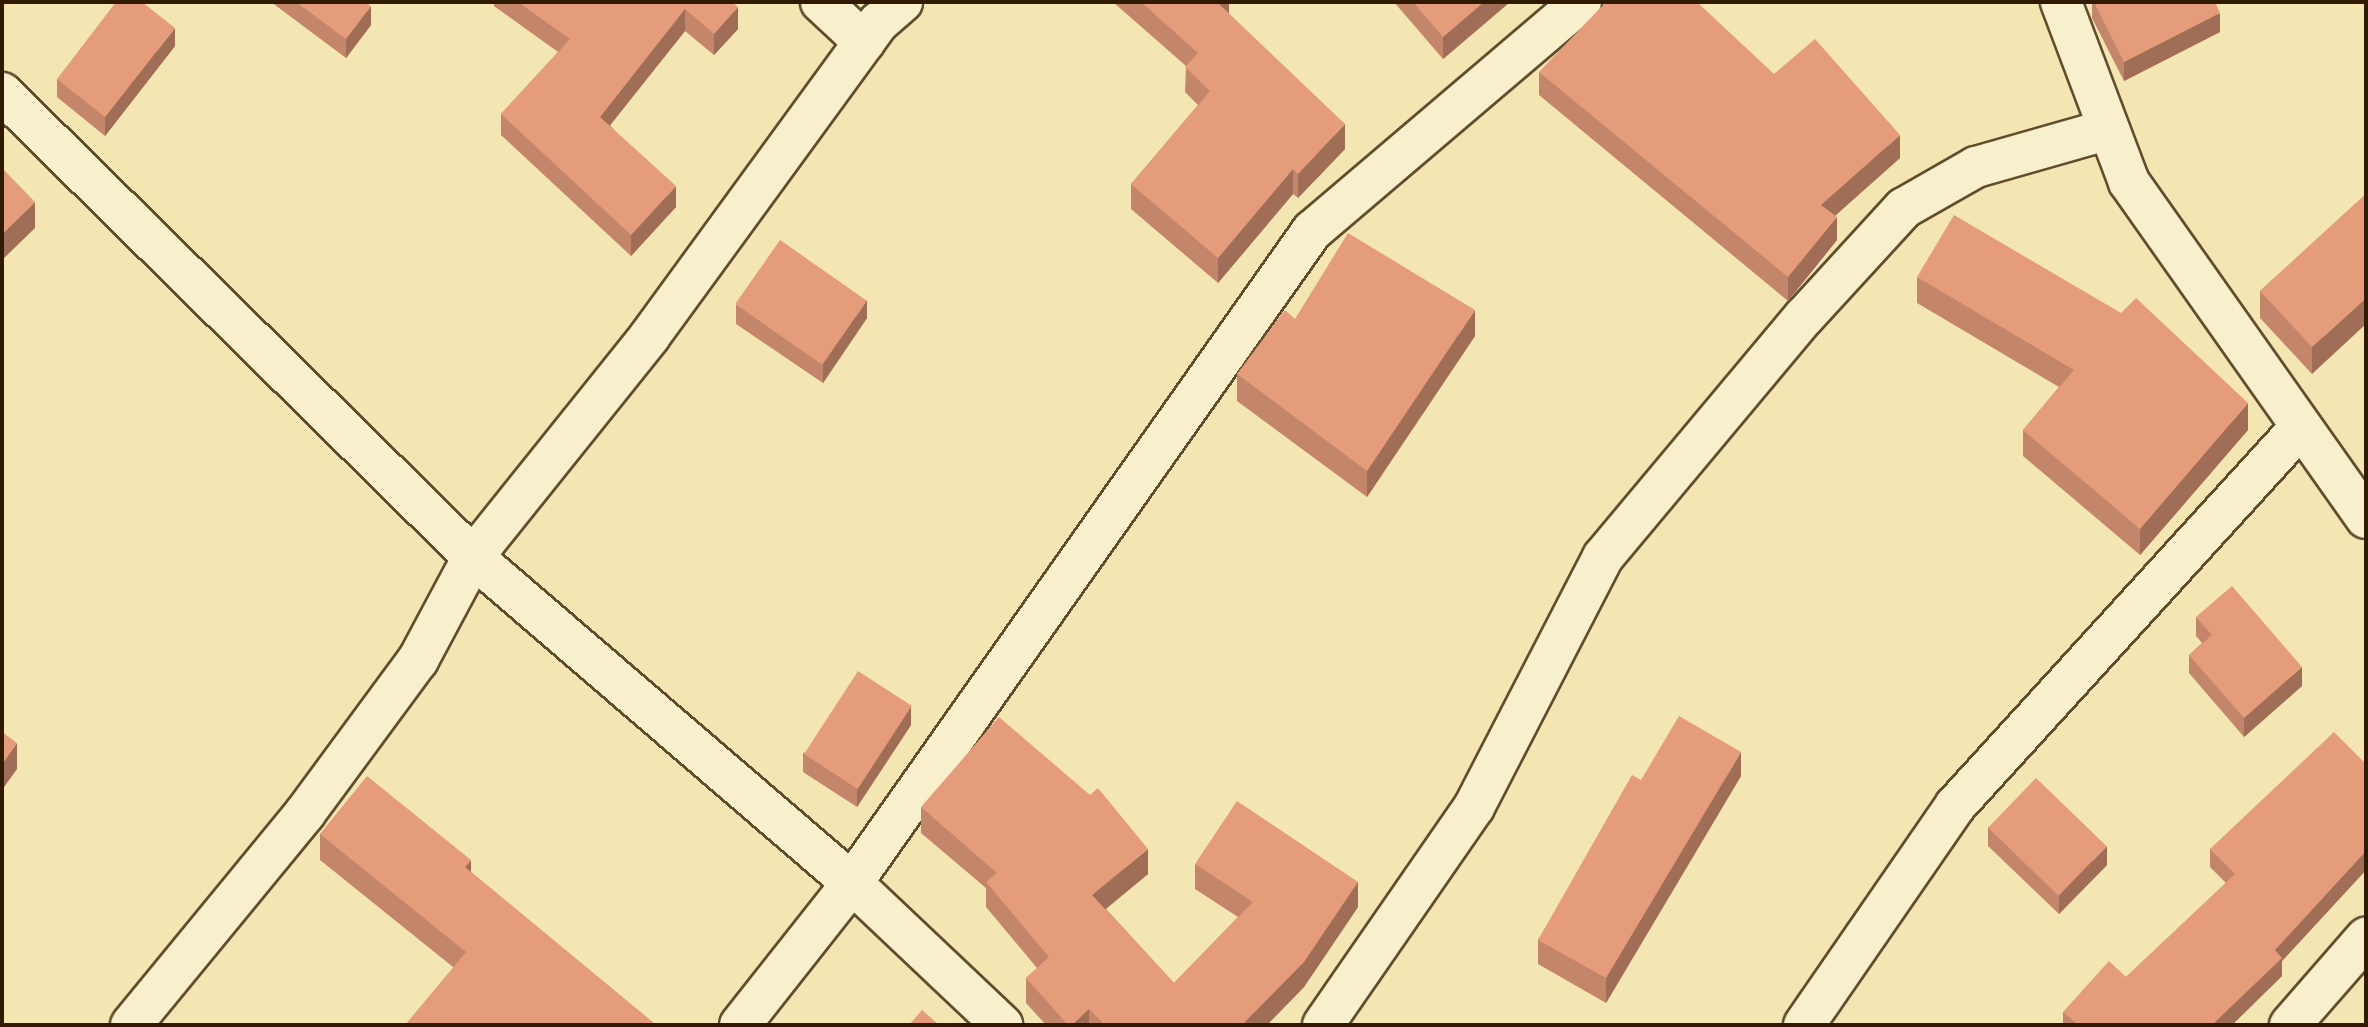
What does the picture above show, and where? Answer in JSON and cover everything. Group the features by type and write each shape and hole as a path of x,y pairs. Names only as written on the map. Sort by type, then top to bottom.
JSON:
{"street":[{"path":"821,2 864,42"},
{"path":"131,1025 305,813 418,660 473,557 649,337 864,42 902,2"},
{"path":"740,1025 852,883 1312,231 1581,2"},
{"path":"2061,2 2129,182 2227,316 2298,430 2366,518"},
{"path":"2,93 473,557 852,883 1002,1025"},
{"path":"1323,1025 1474,807 1603,557 1804,317 1904,208 1976,167 2109,129"},
{"path":"1804,1025 1955,806 2298,430"},
{"path":"2290,1025 2366,938"}],"building":[{"path":"116,2 142,2 175,28 105,117 57,79"},
{"path":"296,2 365,2 371,6 346,39"},
{"path":"518,2 732,2 738,7 714,34 685,9 600,117 676,186 631,235 501,114 570,39"},
{"path":"1141,2 1217,2 1345,124 1298,174 1293,169 1218,258 1131,184 1210,91 1185,67 1198,53"},
{"path":"1413,2 1484,2 1443,37"},
{"path":"1606,2 1697,2 1774,74 1815,39 1900,135 1821,205 1837,217 1788,277 1539,72"},
{"path":"2094,2 2215,2 2220,13 2124,62"},
{"path":"2,168 35,202 2,234"},
{"path":"2366,194 2366,298 2312,347 2260,291"},
{"path":"1954,215 2121,313 2136,298 2248,403 2140,529 2023,430 2074,370 1917,277"},
{"path":"1348,233 1475,310 1367,471 1237,374 1285,310 1295,319"},
{"path":"780,240 867,301 822,365 735,304"},
{"path":"2232,586 2302,667 2244,718 2189,655 2212,635 2196,617"},
{"path":"858,671 912,706 858,789 804,754"},
{"path":"1679,716 1741,752 1606,978 1538,940 1632,775 1641,780"},
{"path":"999,717 1090,795 1098,788 1148,849 1092,895 1174,983 1253,902 1195,864 1237,801 1358,882 1304,962 1242,1025 1105,1025 1089,1009 1072,1025 1068,1025 1026,978 1049,957 986,882 997,873 921,807"},
{"path":"2,732 17,743 2,764"},
{"path":"2334,732 2366,764 2366,851 2275,950 2282,958 2212,1025 2078,1025 2063,1012 2109,961 2126,977 2235,874 2210,849"},
{"path":"367,776 471,860 465,867 656,1025 405,1025 466,952 320,834"},
{"path":"2036,778 2106,846 2059,896 1988,828"},
{"path":"922,1010 939,1025 909,1025"}]}
